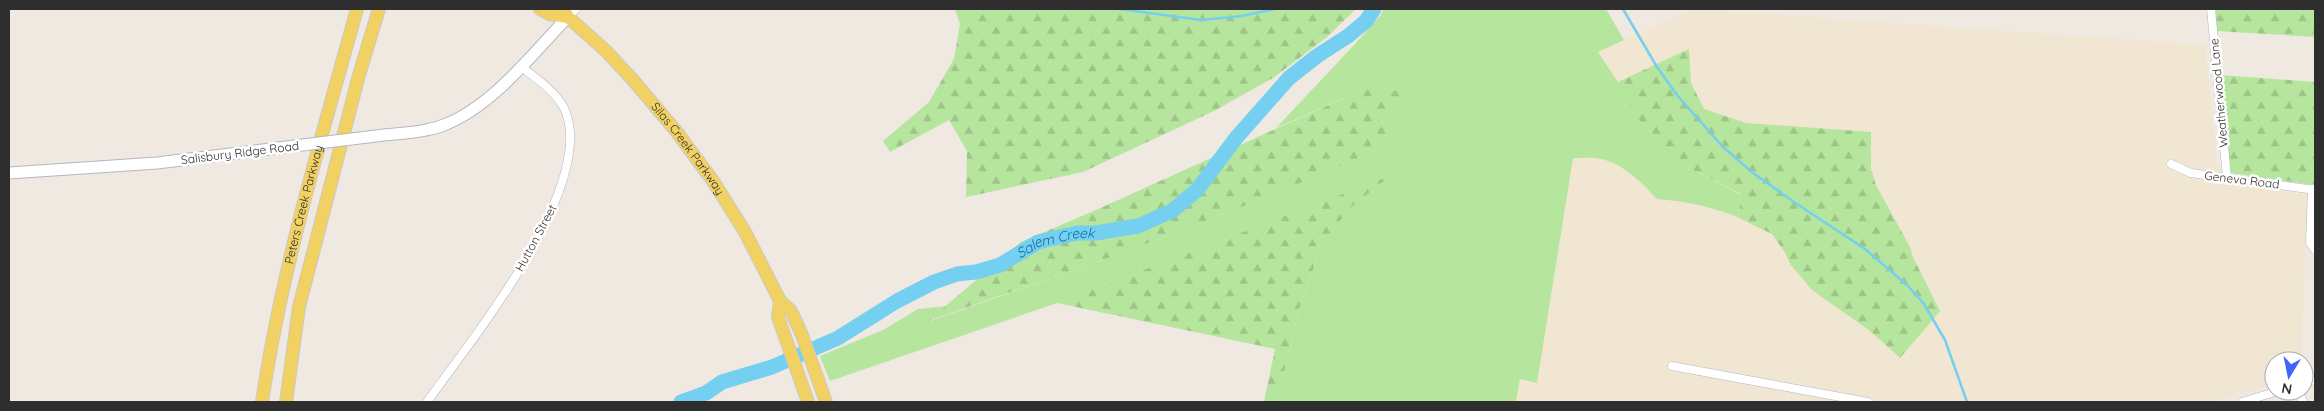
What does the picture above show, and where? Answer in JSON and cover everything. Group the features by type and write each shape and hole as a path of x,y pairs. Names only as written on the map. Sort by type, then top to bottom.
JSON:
{"main road":[{"name":"Peters Creek Parkway","path":"262,402 270,345 296,227 357,9"},
{"name":"Peters Creek Parkway","path":"286,402 299,307 379,9"},
{"name":"Silas Creek Parkway","path":"540,9 549,14 569,12 619,65 690,150 734,212 766,270 780,301 791,311 802,335 826,402"},
{"name":"Silas Creek Parkway","path":"780,301 778,317 808,402"}],"street":[{"name":"Weatherwood Lane","path":"2211,9 2226,177"},
{"name":"Salisbury Ridge Road","path":"9,173 157,163 376,136 426,129 446,124 473,109 497,90 569,12"},
{"name":"Hutton Street","path":"426,402 516,277 549,216 566,173 569,142 564,108 554,96 520,66"},
{"name":"Geneva Road","path":"2171,164 2191,173 2314,189"},
{"path":"2314,189 2310,243 2315,250"},
{"path":"1672,366 1868,402"},
{"path":"2242,402 2264,395"}],"shaded area":[{"path":"1694,9 2205,45 2219,182 2307,195 2301,351 2264,351 2264,387 2214,402 1516,402 1520,379 1537,382 1573,158 1600,158 1623,168 1640,181 1657,199 1679,200 1693,205 1723,210 1739,218 1622,89 1598,52"}],"green space":[{"path":"955,9 1356,9 1327,37 1273,78 1214,111 1083,172 966,197 967,151 949,120 890,152 883,141 929,102 954,59 960,24"},
{"path":"1384,9 1606,9 1624,40 1598,52 1662,149 1678,166 1698,172 1741,195 1739,218 1699,205 1657,199 1639,181 1609,161 1598,158 1573,158 1537,383 1520,379 1516,402 1277,402 1299,310 1321,246 1349,209 1388,177 1057,303 830,381 820,356 883,330 918,309 947,306 930,321 1114,256 1275,194 1381,148 1362,90 1276,128 1354,45"},
{"path":"2215,9 2315,9 2315,37 2217,31"},
{"path":"1689,49 1691,83 1704,109 1746,123 1871,132 1871,169 1876,185 1911,249 1912,255 1940,311 1900,358 1869,330 1812,290 1790,264 1786,254 1772,234 1739,218 1741,194 1698,172 1678,166 1662,149 1649,130 1644,129 1618,82"},
{"path":"2220,75 2315,82 2315,185 2230,173"},
{"path":"1362,90 1401,91 1381,148 1275,194 1114,256 928,321 1021,242"},
{"path":"1390,176 1349,209 1321,246 1299,310 1277,402 1264,402 1275,349 1057,303"}],"waterway":[{"path":"1120,9 1201,20 1242,16 1275,9"},
{"name":"Salem Creek","path":"681,402 706,393 722,382 772,367 838,338 897,301 934,282 957,274 976,272 1000,265 1038,242 1077,233 1096,233 1138,226 1172,211 1197,190 1236,138 1289,78 1317,56 1348,36 1366,21 1374,9"},
{"path":"1623,9 1657,67 1677,95 1722,146 1753,173 1865,249 1908,286 1924,304 1945,340 1967,402"}]}
